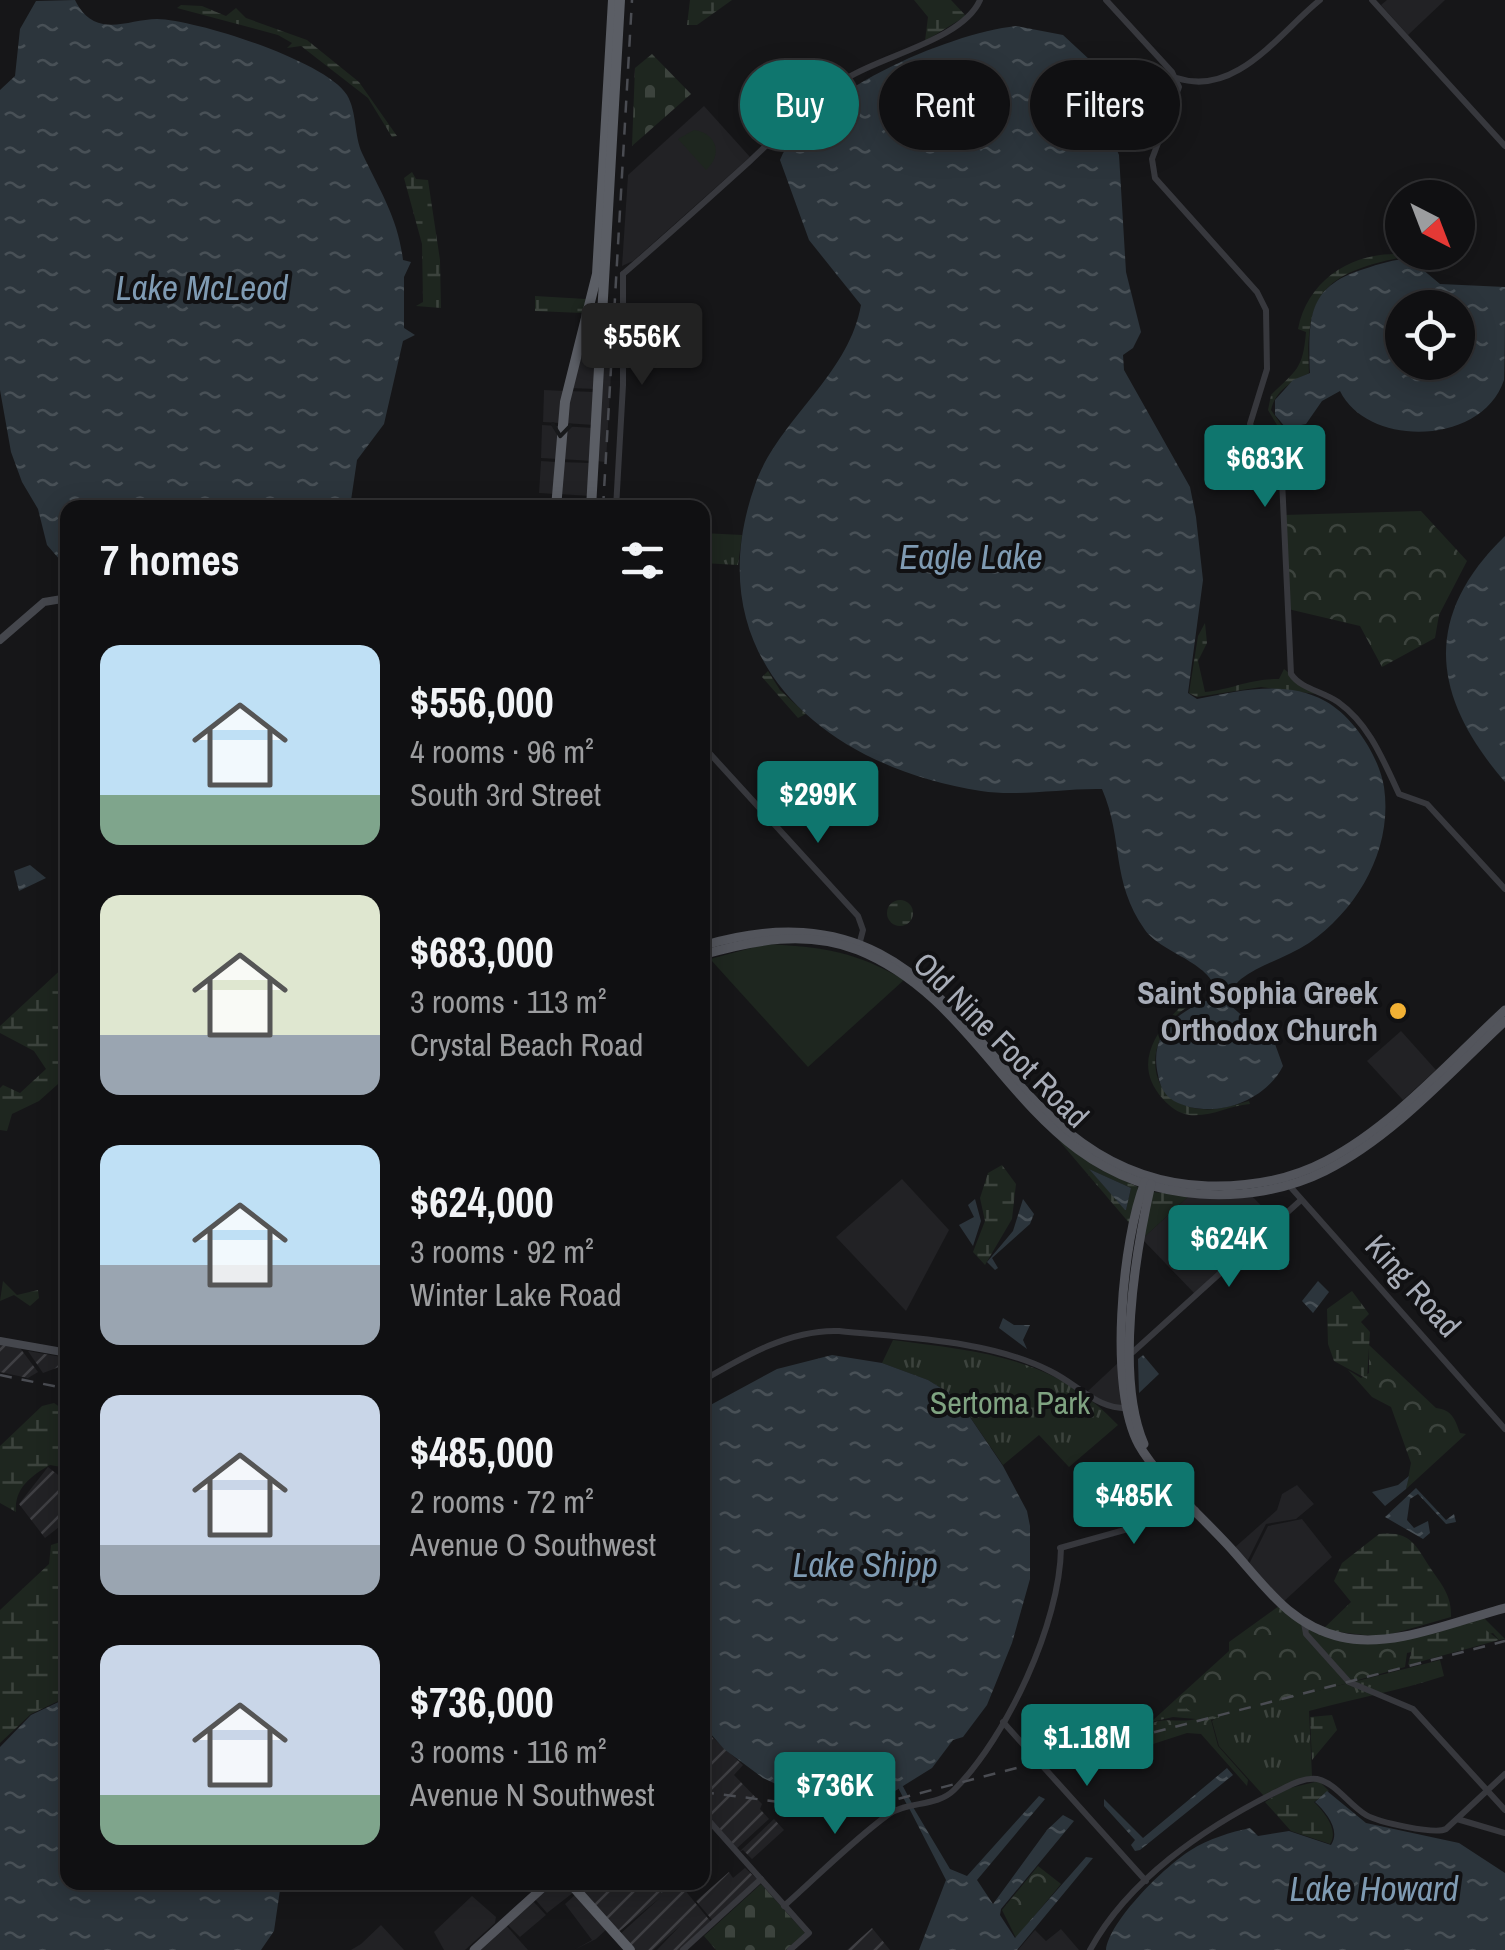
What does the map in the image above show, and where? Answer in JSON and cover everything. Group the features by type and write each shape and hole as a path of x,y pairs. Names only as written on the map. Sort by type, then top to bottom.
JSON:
{"highway":[{"path":"591,500 616,0"},
{"path":"557,500 565,402 601,274 598,259 602,240"},
{"path":"578,1890 630,1950"}],"main road":[{"path":"0,640 44,602 60,599"},
{"name":"Old Nine Foot Road","path":"710,944 782,930 828,933 900,962 929,984 1068,1134 1106,1158 1148,1181 1212,1186 1287,1181"},
{"name":"Old Nine Foot Road","path":"710,953 782,938 859,946"},
{"path":"1287,1181 1348,1158 1440,1081 1505,1010"},
{"path":"1287,1181 1350,1148 1505,1021"},
{"path":"1402,1115 1418,1098 1417,1091"},
{"path":"1148,1181 1128,1244 1123,1322 1129,1408 1160,1470 1276,1600 1304,1623 1340,1637 1376,1640 1505,1608"},
{"path":"1129,1408 1136,1251 1148,1181"},
{"path":"1123,1322 1132,1350"},
{"path":"0,1341 60,1352"},
{"path":"470,1950 537,1890"}],"street":[{"path":"601,274 623,274 787,124 848,78 939,36 969,15 980,0"},
{"path":"1106,0 1160,60"},
{"path":"1180,79 1200,83 1231,76 1320,0"},
{"path":"1372,0 1505,146"},
{"path":"1156,150 1152,159 1155,178 1260,296 1266,308 1267,369 1250,424 1257,436 1276,448 1280,458 1291,674 1355,718 1381,753 1400,795 1428,804 1505,890"},
{"path":"616,500 623,274"},
{"path":"710,754 858,916 862,927 859,946"},
{"name":"King Road","path":"1287,1181 1505,1429"},
{"path":"1132,1350 1301,1200"},
{"path":"710,1377 781,1342 813,1332 839,1331 1005,1354 1060,1376 1103,1406 1129,1408"},
{"path":"784,1906 891,1812 947,1796 959,1784 1002,1722 1053,1606 1060,1548 1196,1510"},
{"path":"1304,1623 1306,1634 1354,1686 1407,1707 1505,1812"},
{"path":"1002,1722 1143,1880"},
{"path":"1027,1748 1038,1745"},
{"path":"1090,1950 1143,1880 1230,1816 1313,1779 1326,1783 1374,1819 1437,1833 1505,1776"},
{"path":"1457,1819 1505,1833"},
{"path":"710,1823 808,1933 790,1950"},
{"path":"683,1950 761,1879"}],"shaded area":[{"path":"1387,0 1445,0 1408,35 1381,5"},
{"path":"704,106 750,157 633,261 622,266 628,175"},
{"path":"601,354 612,356 606,462 595,461"},
{"path":"579,356 598,357 596,389 569,388"},
{"path":"544,390 566,391 560,423 543,422"},
{"path":"568,391 596,392 594,425 563,423"},
{"path":"542,425 560,426 558,459 541,458"},
{"path":"562,426 594,428 592,461 560,459"},
{"path":"541,461 557,462 555,494 539,493"},
{"path":"560,462 592,463 590,496 558,494"},
{"path":"1401,1031 1436,1070 1403,1100 1367,1061"},
{"path":"902,1179 949,1230 906,1311 836,1237"},
{"path":"1190,1195 1251,1195 1276,1221 1195,1294 1142,1239"},
{"path":"0,1344 20,1348 38,1372 28,1378 0,1372"},
{"path":"28,1351 60,1357 60,1367 43,1373"},
{"path":"1120,1361 1123,1408 1116,1408 1087,1392"},
{"path":"48,1467 60,1476 60,1526 45,1538 19,1504"},
{"path":"1297,1485 1314,1504 1296,1519 1266,1524 1246,1564 1233,1549 1277,1510 1282,1494"},
{"path":"1302,1519 1332,1557 1281,1604 1248,1566 1268,1526"},
{"path":"710,1735 743,1765 734,1775 762,1804 760,1809 769,1819 736,1849 710,1820"},
{"path":"774,1819 784,1830 752,1859 743,1850 739,1852"},
{"path":"745,1868 758,1880 713,1921 696,1901 729,1872 733,1878"},
{"path":"543,1890 574,1892 547,1913 534,1898"},
{"path":"582,1890 685,1890 711,1922 681,1950 657,1950 681,1925 653,1950 631,1950 618,1936 661,1897 616,1934"},
{"path":"576,1894 608,1928 596,1939 574,1950 592,1940 565,1904"},
{"path":"472,1896 496,1917 495,1923 465,1950 444,1950 434,1932"},
{"path":"532,1900 546,1915 520,1937 506,1923"},
{"path":"505,1924 528,1950 476,1950"},
{"path":"381,1925 404,1950 351,1950 361,1944"},
{"path":"872,1928 890,1950 847,1950 863,1936"},
{"path":"1061,1929 1079,1950 1018,1950 1035,1930 1046,1941"}],"green space":[{"path":"690,0 732,0 697,25 687,25"},
{"path":"914,0 951,0 966,16 925,41 928,17"},
{"path":"202,6 226,16 236,8 246,18 307,40 359,82 397,136 392,137 368,98 301,46 287,48 292,43 278,35 177,8"},
{"path":"652,54 691,94 632,146 635,68"},
{"path":"694,130 708,135 715,146 715,158 706,170 678,139"},
{"path":"412,172 416,179 428,180 440,260 441,308 416,306 423,302 422,244 404,178"},
{"path":"1385,255 1385,261 1335,281 1315,307 1309,373 1285,387 1277,397 1271,410 1282,426 1277,425 1268,410 1271,395 1300,362 1306,332 1298,329 1311,297 1321,284 1347,265"},
{"path":"535,296 586,299 583,313 535,311"},
{"path":"1421,511 1467,561 1439,615 1435,638 1382,667 1360,626 1288,609 1284,515"},
{"path":"710,533 742,535 738,565 710,563"},
{"path":"1205,623 1207,643 1198,661 1205,692 1279,679 1284,669 1316,694 1261,687 1197,697 1189,693 1198,636"},
{"path":"768,671 780,690 806,714 798,718 762,677"},
{"path":"900,900 909,904 913,913 909,922 900,926 891,922 887,913 891,904"},
{"path":"766,944 838,952 904,980 808,1067 710,959"},
{"path":"60,970 60,1082 39,1101 12,1114 7,1131 0,1130 0,1088 3,1085 20,1093 46,1069 34,1051 0,1033 0,1026"},
{"path":"1182,1005 1189,1006 1163,1032 1157,1048 1155,1065 1167,1094 1181,1104 1201,1109 1249,1101 1250,1104 1189,1115 1171,1107 1154,1086 1149,1074 1151,1049 1163,1026"},
{"path":"1056,1137 1101,1170 1138,1187 1130,1224","holes":["1089,1169 1131,1188 1126,1210"]},
{"path":"1002,1165 1016,1184 1012,1219 985,1265 973,1252 985,1221 980,1198 988,1173"},
{"path":"1152,1192 1190,1195 1142,1239"},
{"path":"3,1281 17,1295 38,1290 39,1298 30,1306 14,1295 0,1301"},
{"path":"1352,1291 1369,1314 1361,1322 1370,1332 1367,1379 1334,1361 1328,1344 1327,1309"},
{"name":"Sertoma Park","path":"893,1340 986,1354 1041,1371 1068,1384 1118,1425 1069,1467 1039,1435 1003,1465 957,1398 928,1380 882,1363"},
{"path":"1369,1345 1436,1408 1449,1413 1460,1433 1466,1434 1406,1489 1411,1463 1391,1407 1372,1397 1348,1370 1361,1378 1369,1373"},
{"path":"54,1403 60,1407 60,1467 50,1465 30,1478 18,1496 16,1512 0,1503 0,1446 42,1406"},
{"path":"1379,1534 1405,1537 1415,1545 1445,1590 1451,1617 1381,1637 1322,1630 1351,1602 1334,1581 1342,1563"},
{"path":"60,1542 60,1700 31,1714 0,1743 0,1610 49,1564 51,1545"},
{"path":"1279,1606 1303,1623 1348,1683 1211,1720 1218,1746 1248,1780 1247,1786 1201,1734 1187,1733 1153,1744 1143,1729 1162,1721 1196,1719 1175,1700 1229,1651 1229,1642"},
{"path":"1484,1618 1505,1639 1499,1640 1493,1633 1407,1653 1405,1667 1351,1682 1307,1633 1305,1625 1360,1641"},
{"path":"1475,1622 1499,1640 1408,1665 1414,1640"},
{"path":"1440,1660 1444,1676 1309,1711 1312,1776 1264,1796 1219,1746 1212,1721 1219,1716"},
{"path":"1175,1700 1196,1719 1173,1717 1151,1722"},
{"path":"1332,1715 1337,1730 1312,1760 1310,1717"},
{"path":"1319,1781 1329,1791 1314,1802 1332,1827 1330,1844 1291,1831 1265,1802 1286,1789"},
{"path":"1038,1866 1061,1884 1016,1938 1002,1910"},
{"path":"761,1884 805,1933 786,1950 716,1950 704,1936"}],"water":[{"name":"Lake McLeod","path":"75,0 86,15 103,24 157,19 229,35 314,69 347,95 359,146 393,218 403,260 411,262 404,277 404,328 415,335 403,341 384,424 357,460 351,500 60,500 60,560 47,545 38,509 11,452 0,390 0,90 15,76 20,29 36,1"},
{"name":"Eagle Lake","path":"1016,26 1063,35 1090,60 1030,60 1030,150 1117,150 1119,155 1126,272 1141,332 1133,348 1123,355 1124,370 1190,487 1196,517 1203,580 1188,693 1197,699 1245,690 1278,689 1310,694 1325,701 1345,716 1363,738 1377,763 1384,787 1383,832 1369,875 1357,894 1327,929 1309,943 1249,974 1234,988 1231,1006 1275,1044 1283,1066 1275,1079 1251,1098 1220,1108 1189,1107 1174,1101 1160,1083 1156,1060 1162,1035 1179,1016 1216,997 1214,986 1199,968 1153,938 1134,912 1102,789 981,791 923,778 869,757 823,728 785,692 758,650 742,601 741,546 755,485 779,439 842,354 861,305 809,240 780,160 786,150 859,150 859,84 879,73 879,150 1010,150 1010,60 906,60 987,31"},
{"path":"1385,263 1385,270 1423,270 1440,284 1505,287 1504,380 1492,402 1473,418 1450,428 1424,432 1374,423 1354,410 1340,391 1322,401 1306,424 1286,428 1275,415 1275,400 1293,380 1310,373 1311,322 1321,296 1345,277"},
{"path":"1505,536 1505,782 1463,721 1451,690 1446,659 1448,629 1459,598 1477,567"},
{"path":"30,865 46,878 19,891 14,871"},
{"path":"1089,1169 1131,1188 1126,1210 1125,1210"},
{"path":"975,1199 981,1221 973,1246 959,1225 974,1217 968,1205"},
{"path":"1023,1199 1034,1214 1030,1224 992,1258 998,1268 995,1270 987,1262 1013,1231"},
{"path":"1318,1281 1329,1292 1313,1313 1302,1301"},
{"path":"1003,1318 1014,1325 1030,1325 1023,1340 1027,1349 999,1328"},
{"name":"Lake Shipp","path":"832,1355 882,1363 928,1380 957,1398 1003,1466 1027,1511 1030,1579 1012,1643 987,1705 932,1768 895,1791 840,1799 795,1793 763,1778 724,1749 710,1733 710,1405 777,1369"},
{"path":"1143,1355 1159,1374 1139,1393 1138,1359"},
{"path":"1409,1476 1406,1489 1385,1506 1372,1492 1398,1485"},
{"path":"1416,1488 1446,1520 1454,1514 1456,1522 1446,1524 1418,1494 1410,1499 1407,1520 1414,1528 1428,1521 1430,1533 1423,1539 1385,1517"},
{"path":"60,1701 60,1890 280,1890 274,1931 261,1950 0,1950 0,1747 31,1715"},
{"path":"1227,1768 1233,1775 1140,1850 1135,1851 1131,1845 1135,1840 1104,1806 1104,1799 1143,1838"},
{"name":"Lake Howard","path":"1327,1791 1366,1823 1459,1843 1505,1873 1505,1950 1106,1950 1117,1924 1140,1895 1180,1857 1205,1842 1250,1828 1258,1836 1289,1831 1331,1845 1333,1827 1315,1802"},
{"path":"1039,1796 1045,1799 977,1880 993,1904 1047,1830 1063,1815 1074,1821 1001,1909 1000,1915 1015,1938 1086,1857 1093,1858 1017,1950 919,1950 946,1880 909,1808 913,1807 950,1869 967,1876"}],"waterway":[{"path":"901,1788 911,1807"}],"railway":[{"path":"603,500 632,0"},
{"path":"0,1375 60,1387"},
{"path":"710,1793 811,1806 882,1803 1505,1641"},
{"path":"661,1890 666,1897"}],"place":[{"name":"Saint Sophia Greek Orthodox Church","path":"1398,1011"}]}
